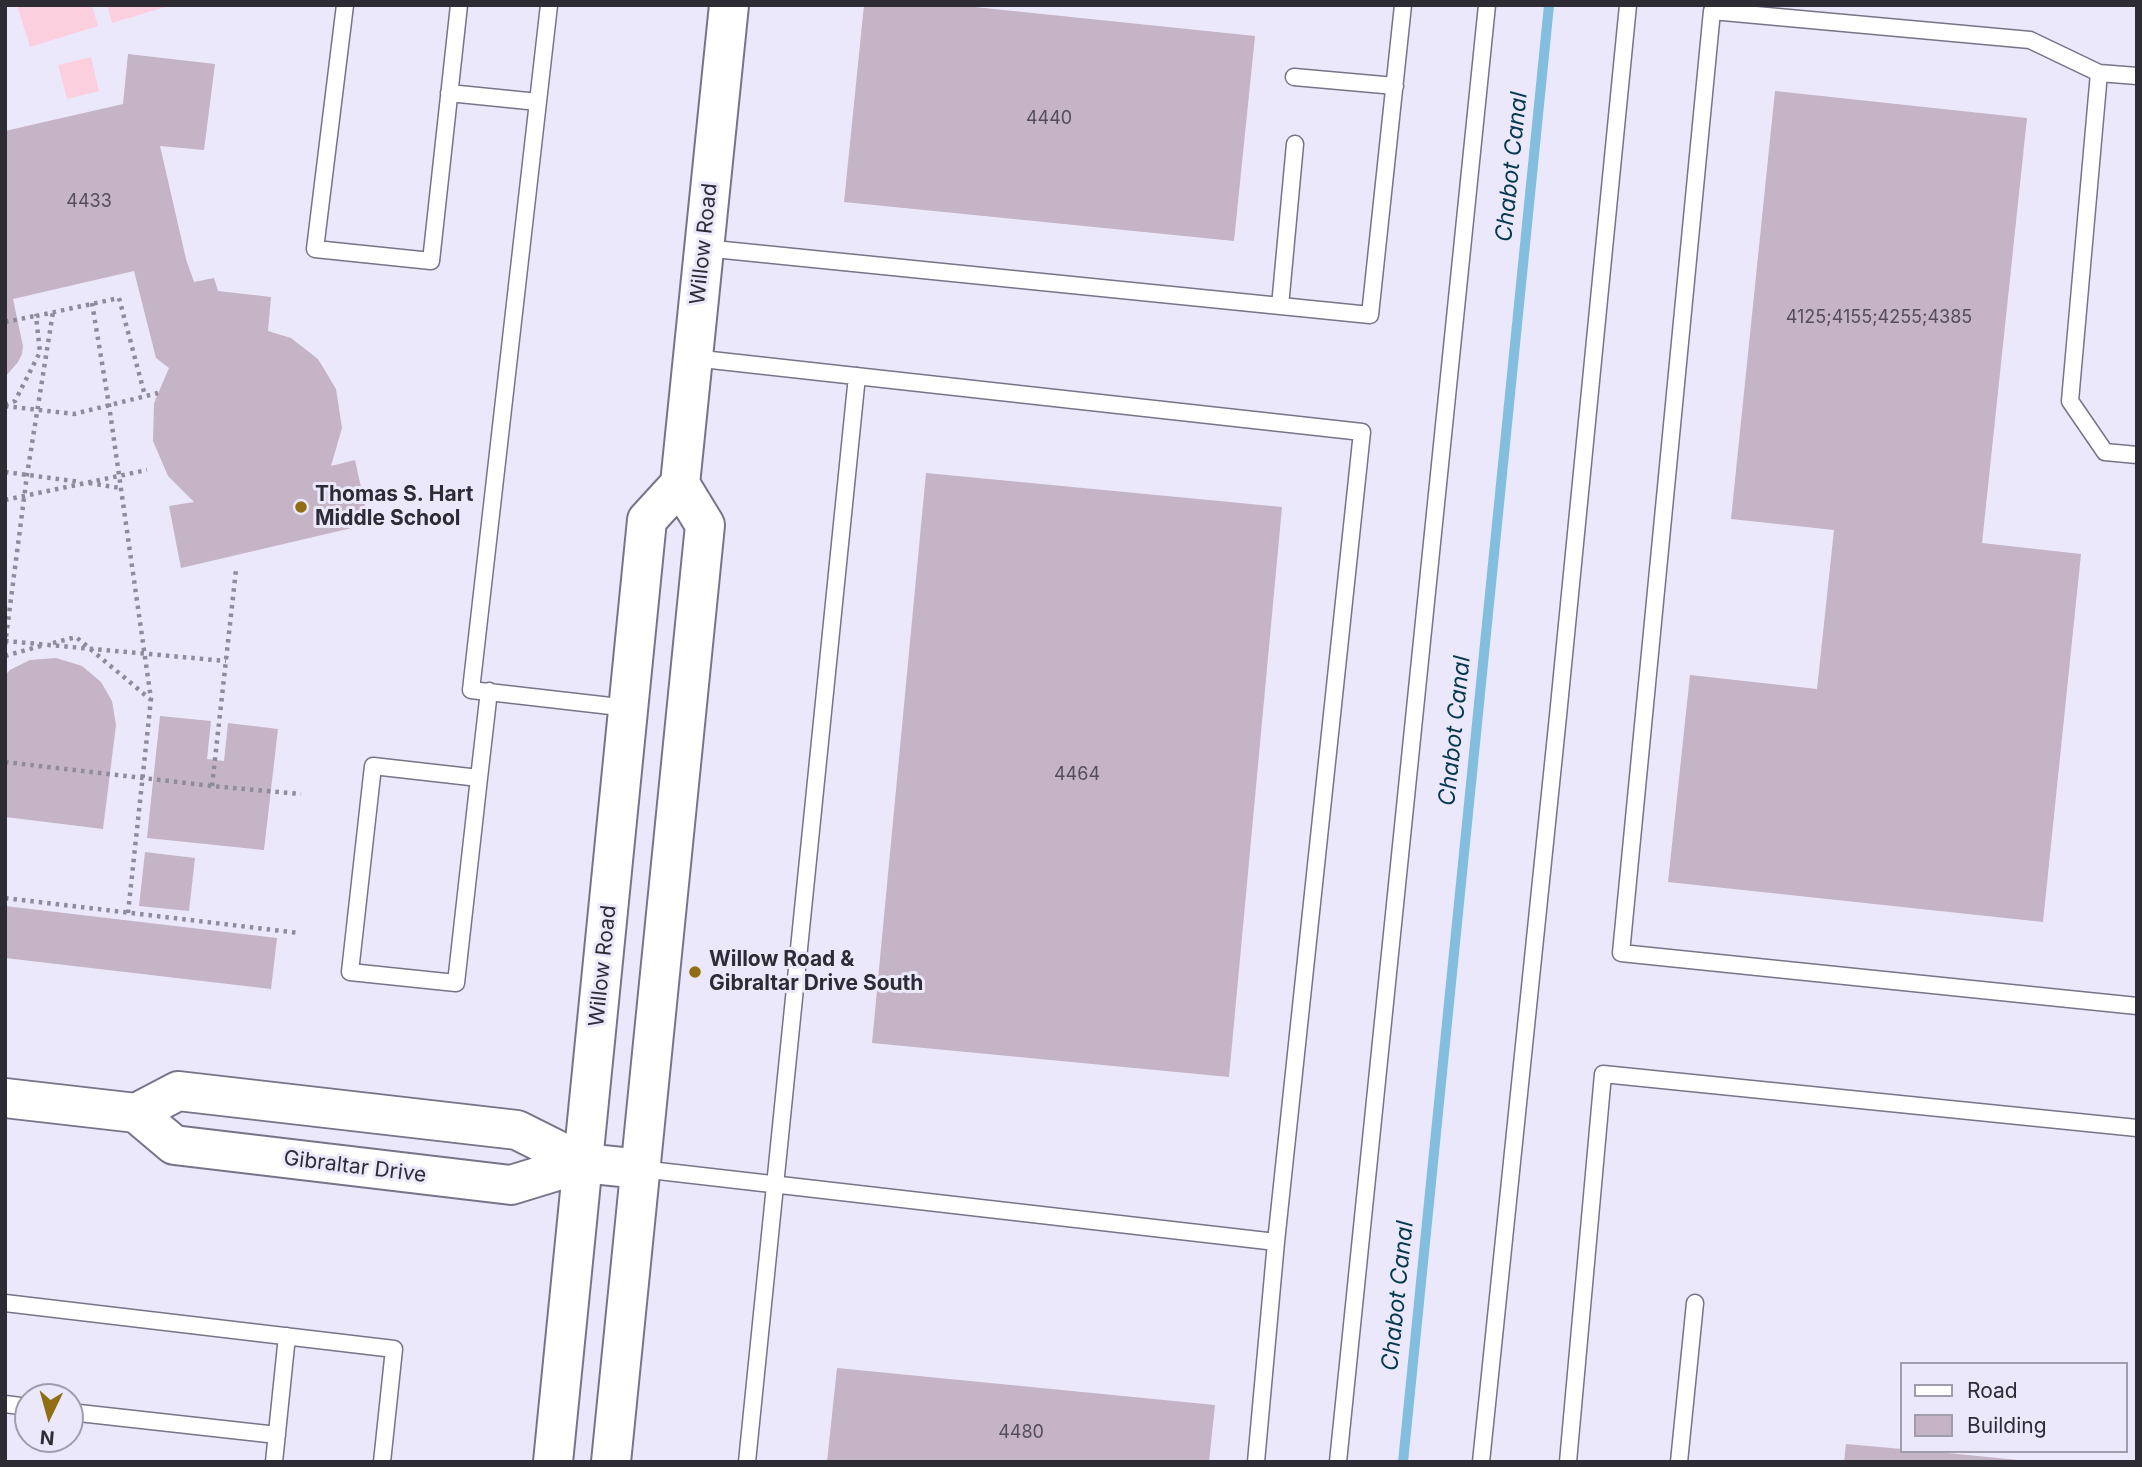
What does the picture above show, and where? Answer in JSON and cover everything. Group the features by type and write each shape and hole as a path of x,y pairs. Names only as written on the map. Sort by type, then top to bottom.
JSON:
{"street":[{"name":"Willow Road","path":"553,1462 647,520 680,484 729,5"},
{"path":"611,1462 705,524 680,484"},
{"name":"Gibraltar Drive","path":"583,1163 511,1185 174,1145 136,1113 178,1091 517,1130 583,1163 641,1170"},
{"path":"5,1098 136,1113"}],"lane":[{"path":"345,5 315,249 431,261 459,5"},
{"path":"549,5 471,690 628,708"},
{"path":"704,248 1370,315 1403,5"},
{"path":"1338,1462 1487,5"},
{"path":"1481,1462 1628,5"},
{"path":"2137,76 2099,73 2030,40 1712,11 1621,953 2137,1006"},
{"path":"2099,73 2070,401 2105,452 2137,455"},
{"path":"1294,77 1395,86"},
{"path":"449,93 538,103"},
{"path":"1280,306 1295,144"},
{"path":"693,358 1362,432 1276,1242 1256,1462"},
{"path":"747,1462 857,376"},
{"path":"479,778 373,766 350,972 456,983 489,691"},
{"path":"1568,1462 1603,1074 2137,1128"},
{"path":"641,1170 1276,1242"},
{"path":"5,1303 394,1349 382,1462"},
{"path":"1679,1462 1695,1303"},
{"path":"274,1462 287,1336"},
{"path":"84,1414 277,1435"}],"path":[{"path":"5,322 119,298 145,396"},
{"path":"92,303 151,699 128,913"},
{"path":"53,312 27,475 5,642 226,661"},
{"path":"5,406 15,401 40,352 36,316"},
{"path":"5,406 74,414 158,393"},
{"path":"5,500 147,470"},
{"path":"5,472 120,488"},
{"path":"212,786 236,570"},
{"path":"5,656 76,637 151,699"},
{"path":"5,762 212,786 301,793"},
{"path":"5,898 299,933"}],"shaded area":[{"path":"17,5 92,5 98,26 30,47"},
{"path":"107,5 172,5 112,23"},
{"path":"91,57 99,91 67,99 58,65"}],"building":[{"path":"864,5 955,5 1255,36 1234,241 844,202"},
{"path":"128,54 215,64 204,150 160,146 186,259 194,282 214,278 218,291 271,297 268,331 291,338 318,359 336,389 342,428 331,466 355,460 369,524 181,568 169,506 194,502 168,476 153,441 154,403 169,368 156,358 134,271 13,299 23,346 18,362 5,377 5,131 123,104"},
{"path":"1775,91 2027,118 1982,543 2081,554 2043,922 1668,882 1690,675 1817,689 1834,530 1731,519"},
{"path":"926,473 1282,507 1229,1077 872,1043"},
{"path":"56,658 82,666 101,682 112,701 116,725 103,829 5,817 5,675 30,660"},
{"path":"160,716 211,721 207,759 224,761 228,723 278,729 264,850 147,838"},
{"path":"145,852 195,858 189,911 139,906"},
{"path":"5,906 277,938 271,989 5,958"},
{"path":"837,1368 1215,1405 1209,1462 827,1462"},
{"path":"1846,1444 1900,1449 1900,1453 1947,1453 2018,1460 2018,1462 1844,1462"}],"waterway":[{"name":"Chabot Canal","path":"1403,1462 1549,5"}],"place":[{"name":"Thomas S. Hart Middle School","path":"301,507"},
{"name":"Willow Road & Gibraltar Drive South","path":"695,972"}]}
